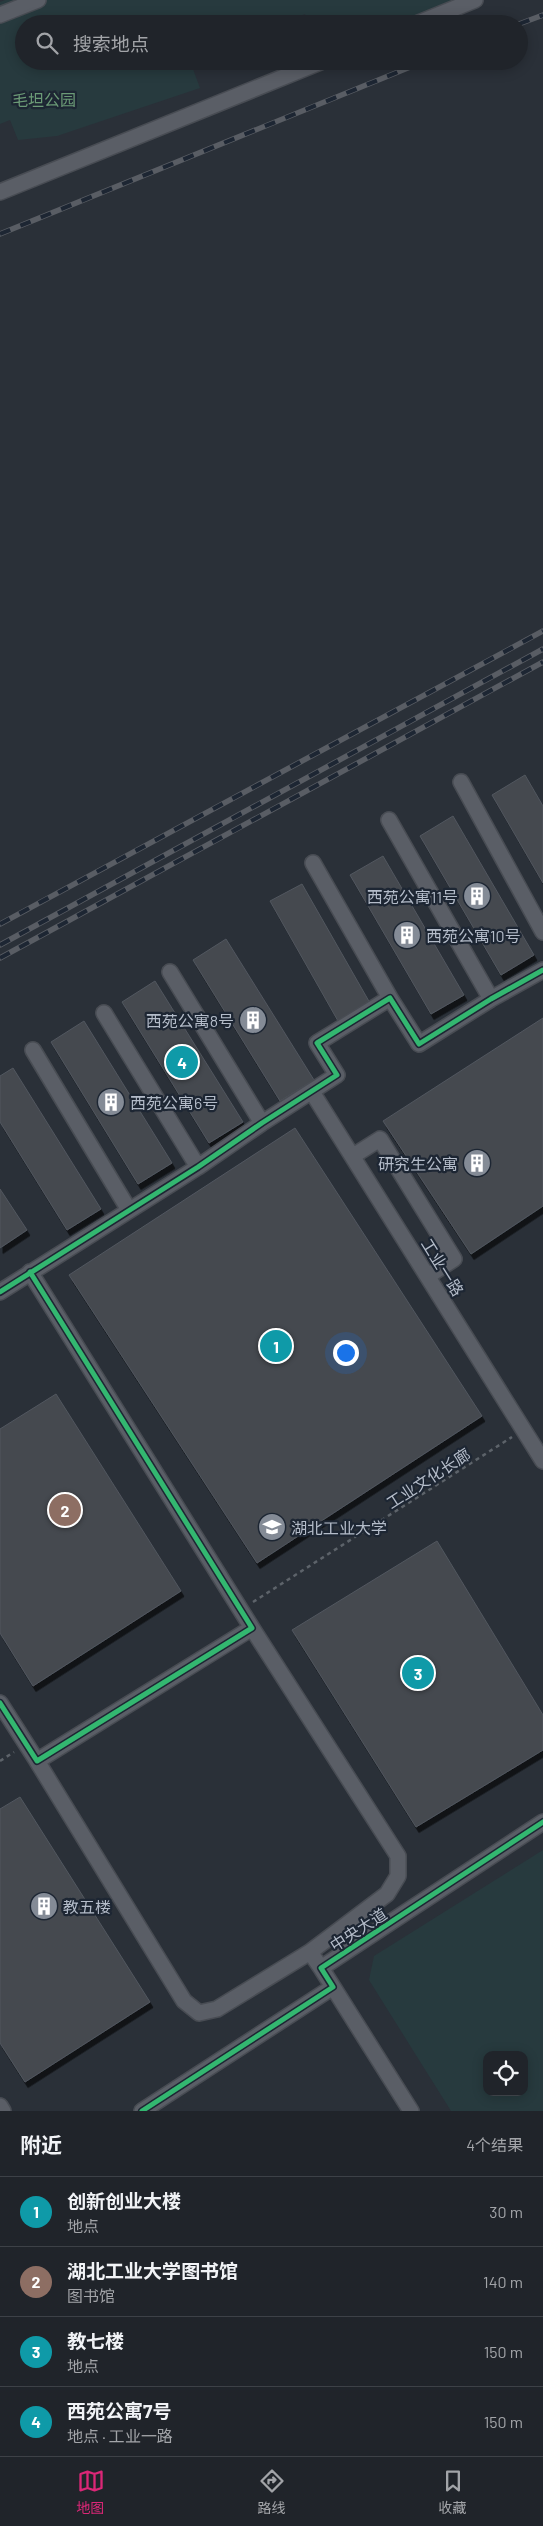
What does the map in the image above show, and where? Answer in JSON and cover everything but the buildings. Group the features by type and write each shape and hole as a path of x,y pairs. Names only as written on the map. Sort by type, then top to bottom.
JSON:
{"street":[{"path":"0,15 38,0"},
{"path":"438,15 475,0"},
{"path":"0,192 301,70"},
{"path":"461,782 543,932"},
{"path":"389,820 491,998"},
{"path":"313,863 390,998 419,1044 491,998 543,970"},
{"path":"170,972 262,1123"},
{"path":"0,1292 198,1167 337,1075 317,1043 390,998"},
{"path":"104,1013 198,1167"},
{"path":"33,1050 129,1210"},
{"name":"工业一路","path":"312,1092 543,1461"},
{"path":"353,1156 380,1139 454,1259 428,1276"},
{"path":"0,1703 184,2002 199,2013 217,2008 310,1952 387,1894 398,1876 398,1856 252,1628 242,1609 30,1272"},
{"path":"37,1761 252,1628"},
{"name":"中央大道","path":"411,2111 321,1968 543,1822"},
{"path":"310,1952 321,1968"},
{"path":"142,2111 333,1987"},
{"path":"0,2106 3,2111"}],"green space":[{"name":"毛坦公园","path":"5,0 459,0 422,15 15,15 15,70 193,70 200,88 57,136 18,140 10,120 0,124 0,2"},
{"path":"543,1850 543,2111 451,2111 369,1980 374,1956"}],"railway":[{"path":"528,21 543,15"},
{"path":"0,234 403,70"},
{"path":"0,924 543,631"},
{"path":"0,945 543,649"},
{"path":"0,958 543,662"}],"cycle path":[{"path":"0,1292 198,1167 337,1075 317,1043 390,998 419,1044 491,999 543,970"},
{"path":"0,1703 37,1761 252,1628 30,1272"},
{"path":"142,2111 333,1987 321,1968 543,1822"}],"place":[{"name":"西苑公寓11号","path":"477,896"},
{"name":"西苑公寓10号","path":"407,935"},
{"name":"西苑公寓8号","path":"253,1020"},
{"name":"西苑公寓7号","path":"182,1062"},
{"name":"西苑公寓6号","path":"111,1102"},
{"name":"研究生公寓","path":"477,1163"},
{"name":"创新创业大楼","path":"276,1346"},
{"name":"湖北工业大学图书馆","path":"65,1510"},
{"name":"湖北工业大学","path":"272,1527"},
{"name":"教七楼","path":"418,1673"},
{"name":"教五楼","path":"44,1906"}]}
